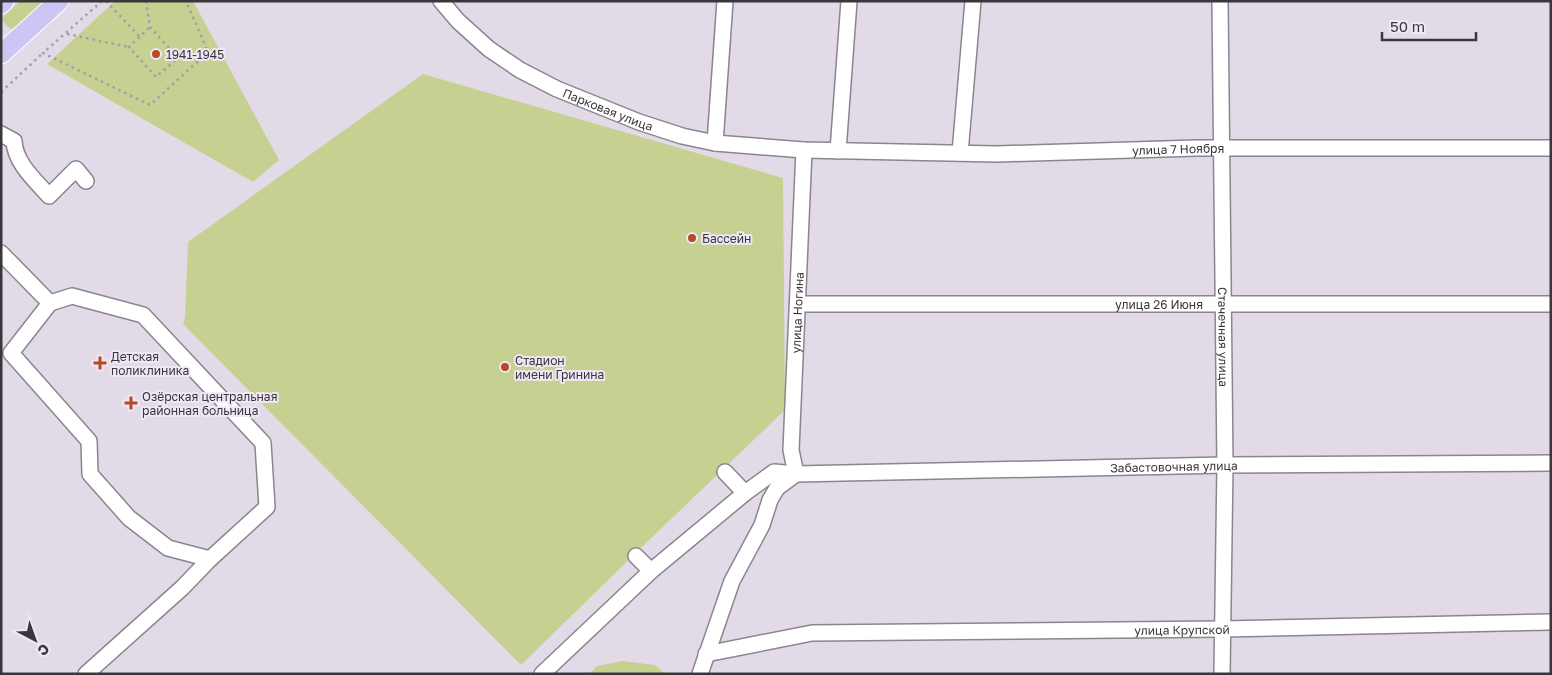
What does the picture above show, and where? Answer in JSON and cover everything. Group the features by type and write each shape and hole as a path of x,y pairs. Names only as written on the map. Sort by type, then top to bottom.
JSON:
{"main road":[{"path":"1,4 4,1"},
{"path":"1,54 59,1"}],"street":[{"path":"715,143 725,1"},
{"path":"838,151 849,1"},
{"path":"960,153 973,1"},
{"name":"Стачечная улица","path":"1220,1 1225,465 1222,674"},
{"name":"Парковая улица","path":"446,4 489,49 520,70 557,89 640,122 682,136 715,143 804,150"},
{"path":"1,134 14,141 14,148 20,163 49,196 76,169 86,180"},
{"name":"улица 7 Ноября","path":"804,150 997,154 1221,148 1551,148"},
{"name":"улица Ногина","path":"796,474 791,450 804,150"},
{"path":"5,263 50,303"},
{"path":"86,674 268,507 263,443 143,315 72,296 50,303 4,355 89,441 90,474 129,518 168,548 210,559"},
{"name":"улица 26 Июня","path":"798,304 1551,304"},
{"name":"Забастовочная улица","path":"542,674 651,571 745,493 774,472 796,474 1225,465 1551,463"},
{"path":"725,472 745,493"},
{"path":"700,674 732,581 762,525 770,500 777,488 796,474"},
{"path":"636,556 651,571"},
{"name":"улица Крупской","path":"706,654 812,633 1222,629 1551,622"}],"path":[{"path":"1,92 102,1"},
{"path":"106,1 140,37"},
{"path":"66,33 129,47 156,77 178,58 150,27 146,1"},
{"path":"43,53 150,105 208,52 186,1"},
{"path":"129,47 150,27"}],"green space":[{"path":"20,1 46,1 18,26 11,29 2,18"},
{"path":"115,1 193,1 279,160 253,182 47,64"},
{"name":"Стадион имени Гринина","path":"423,74 783,178 785,410 521,665 183,324 185,317 188,242"},
{"path":"623,661 655,665 665,674 589,674 597,666"}],"place":[{"name":"1941-1945","path":"156,54"},
{"name":"Бассейн","path":"692,238"},
{"name":"Детская поликлиника","path":"100,363"},
{"name":"Стадион имени Гринина","path":"505,367"},
{"name":"Озёрская центральная районная больница","path":"131,403"}]}
